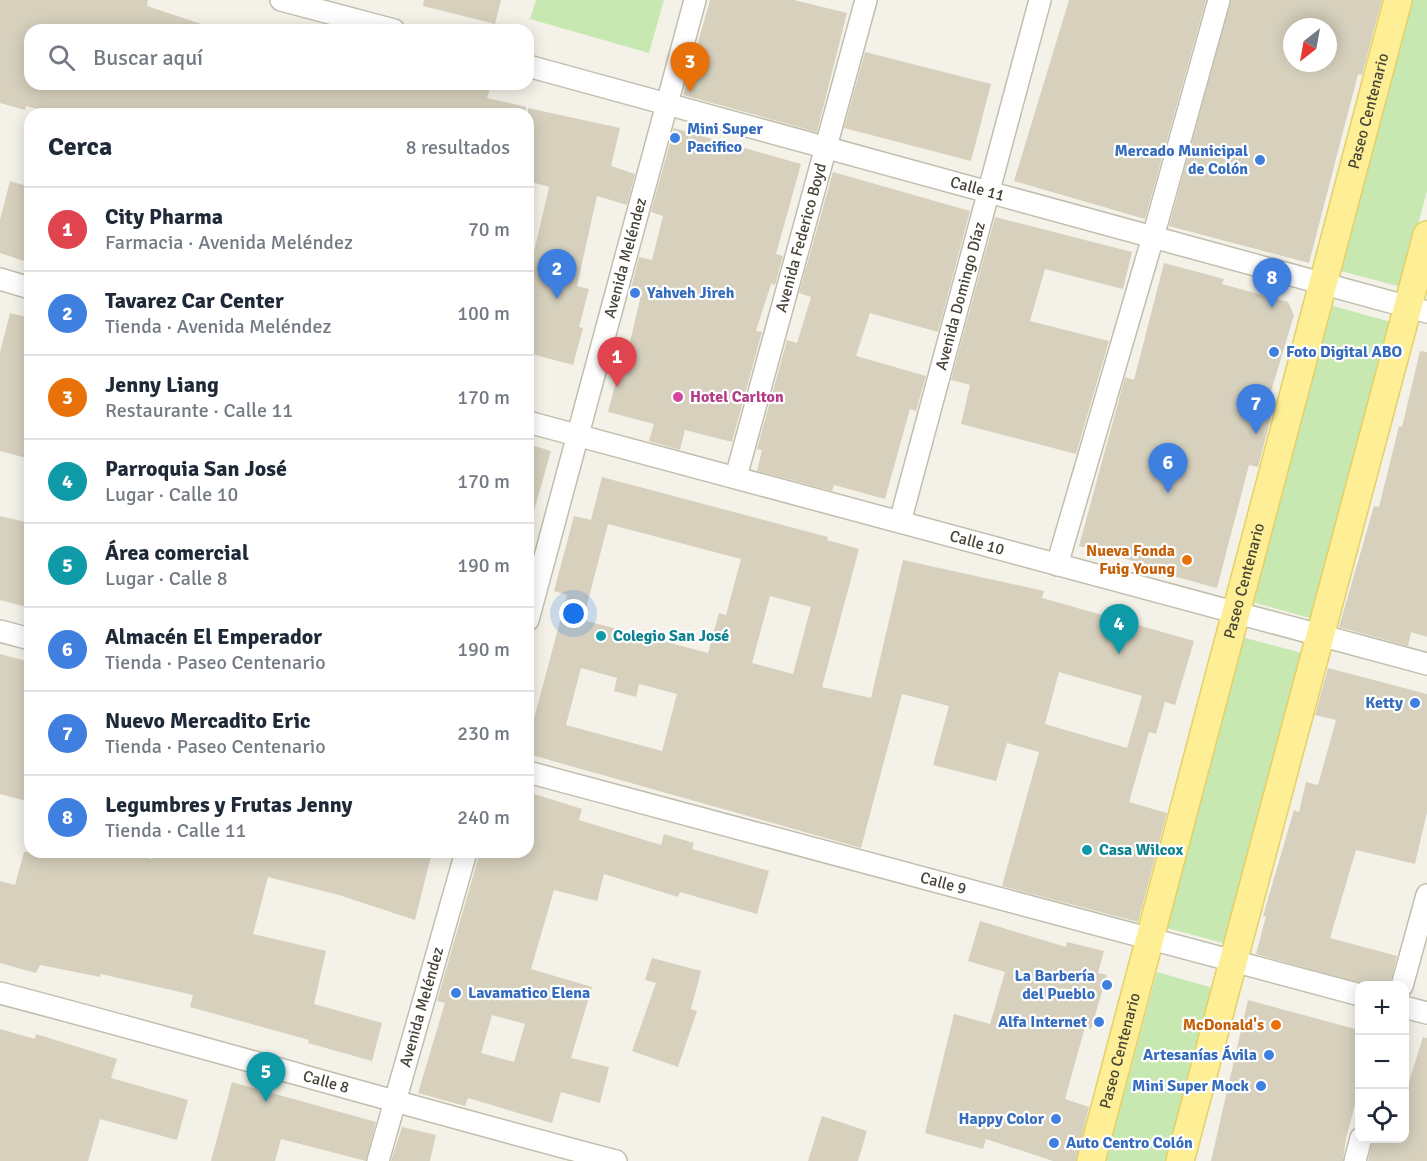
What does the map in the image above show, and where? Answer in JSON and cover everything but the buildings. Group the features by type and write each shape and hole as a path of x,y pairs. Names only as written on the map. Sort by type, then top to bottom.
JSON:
{"main road":[{"name":"Paseo Centenario","path":"1091,1161 1234,612 1398,0"},
{"path":"1180,1161 1320,635 1417,309 1427,235"}],"street":[{"path":"281,0 371,24"},
{"name":"Avenida Meléndez","path":"534,598 695,0"},
{"name":"Avenida Federico Boyd","path":"736,477 866,0"},
{"name":"Avenida Domingo Díaz","path":"900,522 1040,0"},
{"path":"1057,565 1153,237 1219,0"},
{"name":"Calle 11","path":"534,68 1417,309"},
{"path":"0,279 24,286"},
{"name":"Calle 10","path":"534,424 1427,664"},
{"path":"0,631 24,637"},
{"name":"Calle 9","path":"534,774 1355,994"},
{"name":"Avenida Meléndez","path":"378,1161 464,858"},
{"path":"1403,981 1427,895"},
{"name":"Calle 8","path":"0,993 231,1053 396,1103 616,1161"},
{"path":"1409,1008 1427,1013"},
{"path":"1355,1161 1360,1143"}],"green space":[{"path":"536,0 664,0 649,53 530,19"},
{"path":"1411,0 1427,0 1427,191 1401,287 1337,270"},
{"path":"1326,304 1391,322 1310,618 1245,600"},
{"path":"1238,636 1302,653 1227,944 1163,927"},
{"path":"1157,972 1213,988 1166,1161 1106,1161"}],"place":[{"name":"Jenny Liang","path":"690,92"},
{"name":"Mini Super Pacifico","path":"675,138"},
{"name":"Mercado Municipal de Colón","path":"1260,160"},
{"name":"Yahveh Jireh","path":"635,293"},
{"name":"Tavarez Car Center","path":"557,299"},
{"name":"Legumbres y Frutas Jenny","path":"1272,308"},
{"name":"Foto Digital ABO","path":"1274,352"},
{"name":"City Pharma","path":"617,387"},
{"name":"Hotel Carlton","path":"678,397"},
{"name":"Nuevo Mercadito Eric","path":"1256,434"},
{"name":"Almacén El Emperador","path":"1168,493"},
{"name":"Nueva Fonda Fuig Young","path":"1187,560"},
{"name":"Colegio San José","path":"601,636"},
{"name":"Parroquia San José","path":"1119,654"},
{"name":"Ketty","path":"1415,703"},
{"name":"Casa Wilcox","path":"1087,850"},
{"name":"La Barbería del Pueblo","path":"1107,985"},
{"name":"Lavamatico Elena","path":"456,993"},
{"name":"Alfa Internet","path":"1099,1022"},
{"name":"McDonald's","path":"1276,1025"},
{"name":"Artesanías Ávila","path":"1269,1055"},
{"name":"Mini Super Mock","path":"1261,1086"},
{"name":"Área comercial","path":"266,1102"},
{"name":"Happy Color","path":"1056,1119"},
{"name":"Auto Centro Colón","path":"1054,1143"}]}
